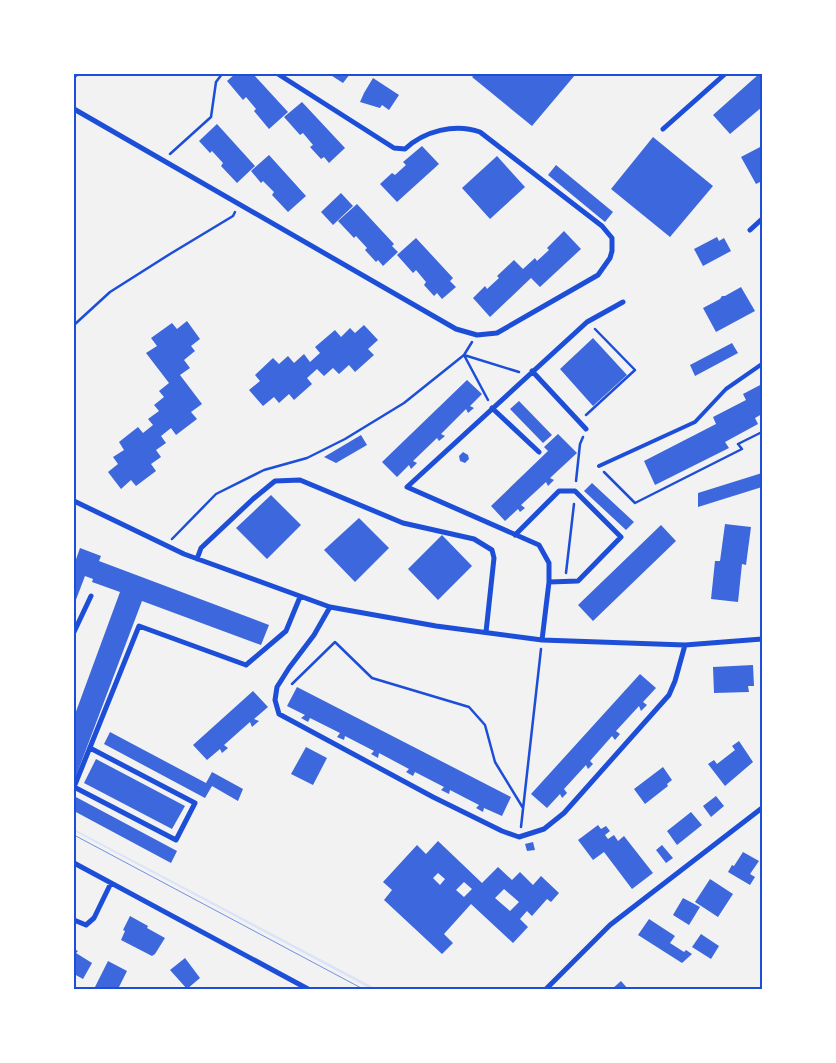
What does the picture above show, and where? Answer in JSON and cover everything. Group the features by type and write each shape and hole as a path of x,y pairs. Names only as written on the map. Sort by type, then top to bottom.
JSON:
{"street":[{"path":"74,109 456,329 477,335 497,333 598,275 610,258 612,238 602,226 480,132 468,128 442,130 415,139 405,148 394,148 278,74"},
{"path":"663,129 725,74"},
{"path":"750,230 762,218"},
{"path":"542,640 549,582 549,563 539,546 407,487 587,322 623,302"},
{"path":"530,373 586,429"},
{"path":"492,408 539,452"},
{"path":"198,559 201,548 275,481 300,480 403,523 474,539 492,550 494,558 486,632"},
{"path":"515,535 559,491 575,491 621,537 578,582 549,582"},
{"path":"74,501 166,546 330,607 427,624 542,640 685,645 762,639"},
{"path":"74,632 91,596"},
{"path":"90,748 195,803 176,840 74,787 139,626 246,665 286,631 300,597"},
{"path":"330,607 314,635 277,687 275,700 279,714 434,797 502,831 519,837 544,829 564,813 669,695 685,645"},
{"path":"546,989 610,925 762,808"},
{"path":"74,863 308,989"},
{"path":"74,920 86,925 94,918 111,883"}],"lane":[{"path":"599,466 695,422 726,389 762,364"}],"path":[{"path":"163,160 211,117 216,82 222,74"},
{"path":"74,325 110,292 233,216 240,204"},
{"path":"565,582 580,444 586,429 586,416 635,370 587,322"},
{"path":"166,546 216,494 264,470 308,458 345,439 404,403 464,355 477,335"},
{"path":"464,355 530,373"},
{"path":"464,355 492,408"},
{"path":"599,466 635,503 742,449 738,444 762,432"},
{"path":"288,687 335,642 372,678 469,707 484,725 495,762 523,808"},
{"path":"519,837 541,651"}],"shaded area":[{"path":"74,829 377,989 371,989 74,831"}],"building":[{"path":"235,74 253,74 288,112 269,129 254,111 256,109 246,97 243,100 227,81"},
{"path":"329,74 350,74 343,83"},
{"path":"475,74 575,75 532,126 472,77"},
{"path":"759,74 762,74 762,107 730,134 713,115"},
{"path":"373,78 399,95 389,110 382,105 380,108 360,102"},
{"path":"302,102 345,148 329,163 324,157 321,159 310,147 313,145 303,133 300,135 284,117"},
{"path":"217,124 255,166 237,183 221,166 223,163 199,141"},
{"path":"653,137 713,186 670,237 611,189"},
{"path":"422,146 439,164 397,202 380,184 392,173 395,175 406,165 403,162"},
{"path":"762,146 762,181 756,184 741,157"},
{"path":"269,155 306,196 288,212 272,195 274,192 263,181 261,183 251,171"},
{"path":"497,156 525,187 490,219 462,188"},
{"path":"556,165 613,212 605,222 548,175"},
{"path":"341,193 353,206 333,225 321,212"},
{"path":"357,204 394,244 392,246 398,252 383,266 378,260 376,262 365,250 367,248 356,236 354,238 338,221"},
{"path":"564,231 581,249 540,287 531,278 490,317 473,298 485,286 487,289 499,278 497,276 514,260 523,269 535,258 537,261 549,250 547,248"},
{"path":"717,237 719,241 724,238 731,251 703,266 694,249"},
{"path":"416,238 453,278 450,281 456,287 442,299 437,293 434,296 424,285 426,282 416,270 413,273 397,255"},
{"path":"741,287 755,311 716,332 703,308"},
{"path":"187,321 200,339 191,346 195,351 184,360 190,368 180,375 202,404 191,412 197,419 176,435 171,428 161,436 166,443 156,450 161,457 151,464 156,471 136,486 131,480 121,489 108,472 118,464 113,457 124,450 119,442 138,427 143,433 153,425 148,419 159,411 154,405 164,397 159,391 169,383 146,353 157,346 151,338 172,323 177,329"},
{"path":"364,325 378,340 368,349 374,355 355,372 349,365 339,374 333,368 324,376 317,369 307,378 312,384 294,400 289,394 279,403 274,397 263,406 249,390 260,381 255,375 273,358 279,364 288,356 294,363 304,354 310,362 320,353 315,347 335,330 341,337 350,328 355,333"},
{"path":"593,338 627,375 593,406 560,369"},
{"path":"732,343 738,353 695,376 690,365"},
{"path":"467,380 482,394 470,406 474,408 468,413 466,409 441,434 445,436 439,441 437,438 413,461 417,463 411,469 409,465 397,477 382,462"},
{"path":"762,384 762,414 755,418 758,424 725,442 729,448 655,485 644,461 716,424 713,417 746,400 743,394"},
{"path":"519,401 552,435 543,443 510,409"},
{"path":"558,434 577,453 550,478 554,480 548,486 546,482 521,505 525,508 520,512 518,509 505,521 491,506 548,451 544,447"},
{"path":"361,435 367,445 336,463 324,457"},
{"path":"463,452 468,455 469,459 465,463 460,461 459,456"},
{"path":"762,473 762,487 698,507 698,493"},
{"path":"592,483 634,522 626,530 584,491"},
{"path":"271,495 301,525 267,559 236,528"},
{"path":"359,518 389,548 355,582 324,550"},
{"path":"725,524 751,527 746,565 742,564 738,602 711,599 715,561 720,561"},
{"path":"661,525 676,541 593,621 578,605"},
{"path":"442,535 472,566 438,600 408,569"},
{"path":"80,548 101,556 99,561 269,625 261,645 142,601 76,776 74,775 74,717 120,592 92,582 93,579 85,576 74,605 74,565"},
{"path":"753,665 754,686 748,686 749,692 714,693 713,667"},
{"path":"640,674 656,688 643,702 647,705 641,711 639,706 616,731 620,734 615,740 612,736 590,761 593,764 588,769 586,765 564,789 567,793 562,798 560,794 547,808 531,794"},
{"path":"297,687 511,797 502,816 484,808 483,812 476,808 479,805 450,790 449,794 441,790 444,787 415,772 413,776 406,772 409,769 379,753 378,758 371,754 374,751 345,736 344,740 337,737 340,733 310,718 308,722 301,718 305,715 287,706"},
{"path":"253,691 268,707 254,719 259,721 252,727 250,722 224,745 228,748 222,753 220,749 207,760 193,745"},
{"path":"110,732 206,783 212,772 243,789 238,801 212,786 205,798 104,744"},
{"path":"739,741 753,762 725,786 708,764 714,760 717,764 735,750 732,746"},
{"path":"306,747 327,758 313,785 291,774"},
{"path":"96,759 185,806 172,829 84,783"},
{"path":"663,767 672,780 667,784 668,786 645,804 634,789"},
{"path":"74,796 177,851 171,863 74,811"},
{"path":"716,796 724,806 711,817 703,806"},
{"path":"691,812 702,825 677,845 667,831"},
{"path":"598,825 601,829 606,826 610,831 605,835 608,839 614,835 618,841 624,836 653,873 632,889 604,852 593,860 578,840"},
{"path":"438,841 482,883 498,867 512,880 520,872 533,885 541,876 559,893 551,902 547,899 532,916 527,911 520,919 528,927 513,943 471,904 444,934 453,943 442,954 384,900 392,890 383,882 417,845 426,854","holes":["438,873 445,879 440,885 433,878","464,882 472,889 464,897 456,890","504,889 519,902 510,911 495,898"]},
{"path":"533,842 535,850 527,851 525,844"},
{"path":"662,845 673,858 666,863 656,850"},
{"path":"743,852 759,861 750,874 755,877 750,885 728,872"},
{"path":"710,879 733,894 718,917 695,902"},
{"path":"683,898 700,907 689,925 673,915"},
{"path":"130,916 165,938 152,956 121,940 125,931 123,930"},
{"path":"649,919 675,936 670,943 684,952 686,950 692,954 682,963 638,935"},
{"path":"701,934 719,946 711,959 692,947"},
{"path":"74,949 78,951 76,953 92,963 83,979 74,974"},
{"path":"185,958 200,978 187,989 170,970"},
{"path":"108,961 127,971 118,989 99,989 95,987"},
{"path":"621,981 628,989 612,989"}],"tram line":[{"path":"74,835 363,989"}]}
